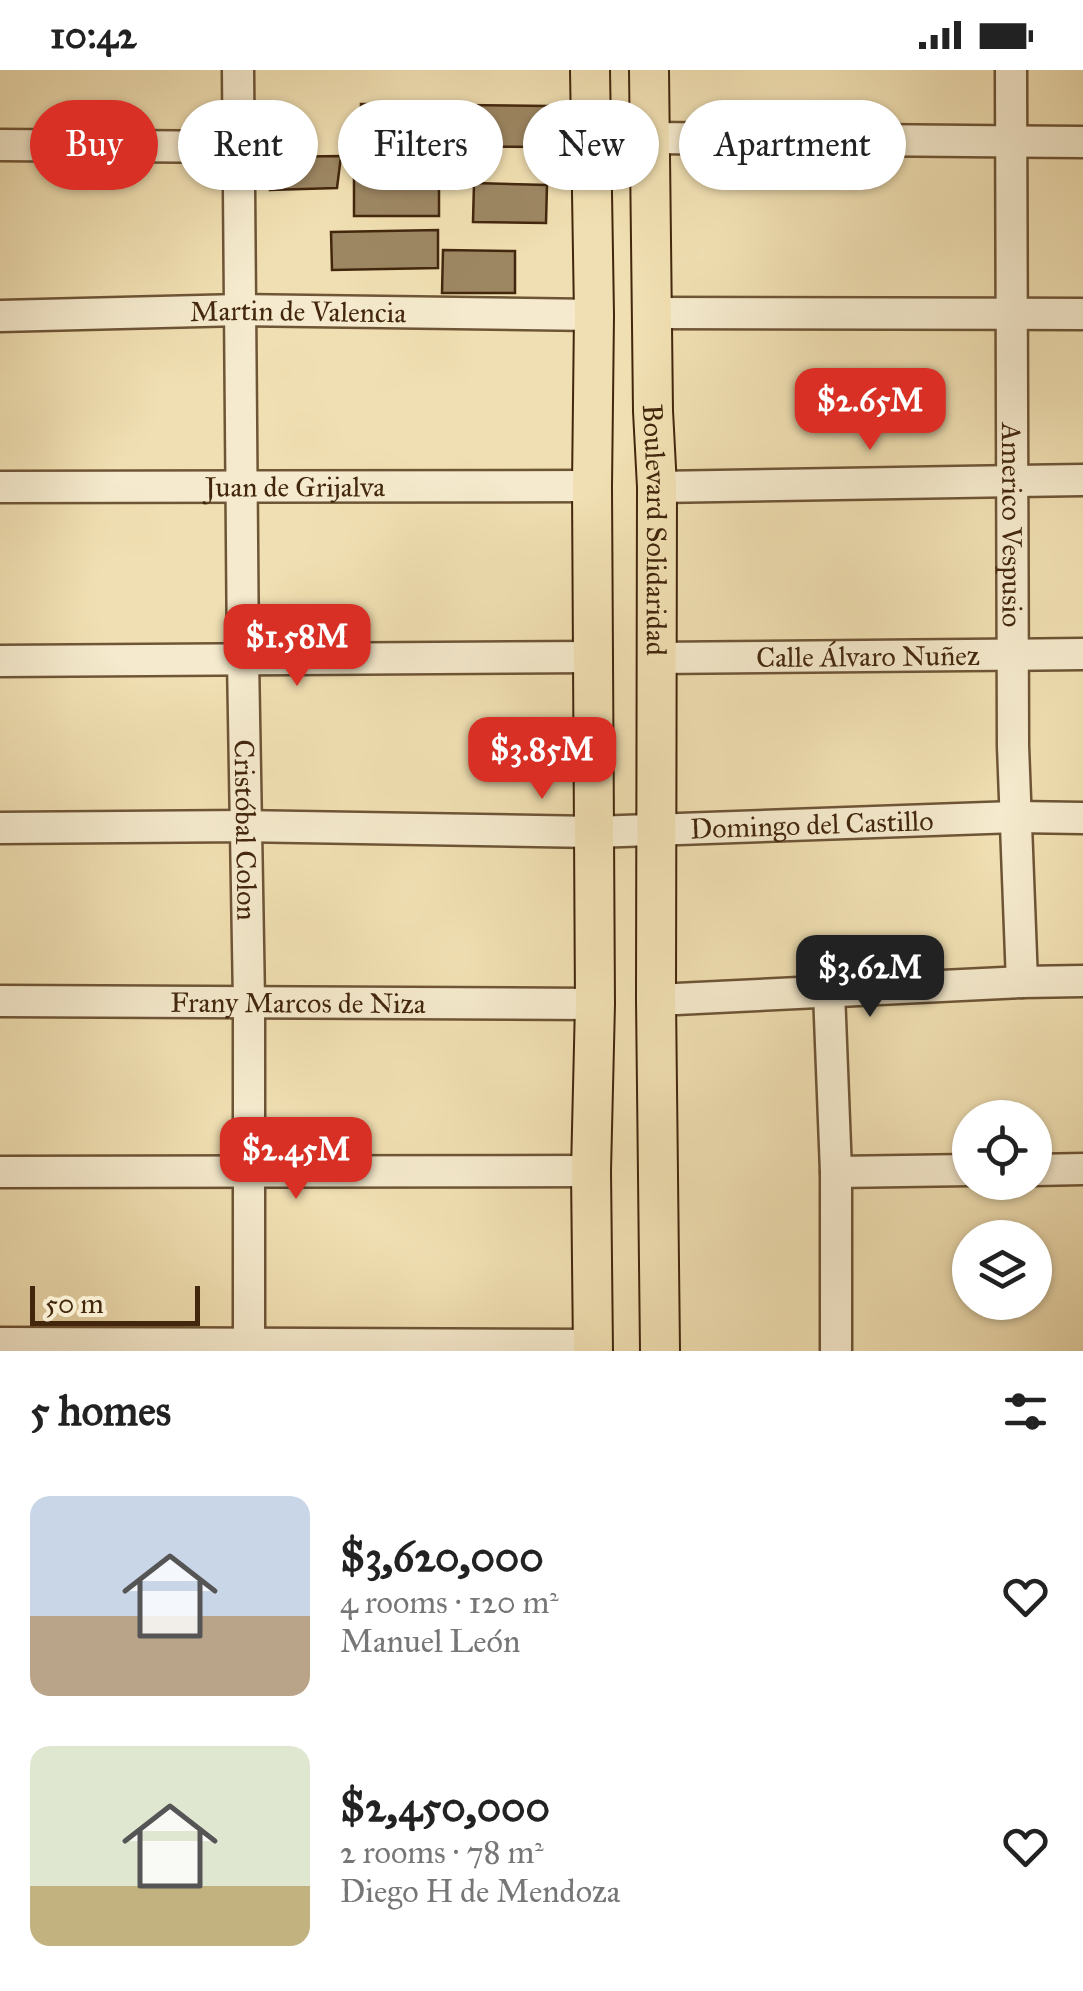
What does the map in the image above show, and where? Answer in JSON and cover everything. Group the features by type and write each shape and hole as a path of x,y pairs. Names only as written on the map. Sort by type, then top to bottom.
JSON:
{"main road":[{"path":"590,70 594,314 593,1348"},
{"name":"Boulevard Solidaridad","path":"649,70 649,100"},
{"name":"Boulevard Solidaridad","path":"651,190 657,487 660,1351"}],"street":[{"name":"Cristóbal Colon","path":"238,70 238,100"},
{"name":"Americo Vespusio","path":"1011,70 1013,654 1022,982"},
{"path":"659,138 1083,142"},
{"path":"0,146 178,147"},
{"name":"Cristóbal Colon","path":"240,190 249,1347"},
{"name":"Martin de Valencia","path":"0,316 241,310 594,314"},
{"path":"653,314 1083,314"},
{"path":"657,487 1083,480"},
{"name":"Juan de Grijalva","path":"0,487 592,486"},
{"name":"Calle Álvaro Nuñez","path":"656,658 1083,654"},
{"path":"0,661 594,657"},
{"name":"Domingo del Castillo","path":"0,828 245,826 594,832 1015,816 1083,818"},
{"path":"656,1000 1083,981"},
{"path":"829,992 836,1172 836,1351"},
{"name":"Frany Marcos de Niza","path":"0,1001 595,1004"},
{"path":"1052,1170 1083,1169"},
{"path":"836,1172 952,1170"},
{"path":"0,1172 592,1171"},
{"path":"0,1343 593,1348"}],"building":[{"path":"503,106 523,106 523,147 503,147"},
{"path":"318,156 338,156 337,188 318,189"},
{"path":"503,184 523,184 523,190 547,190 546,223 473,222 474,190 503,190"},
{"path":"354,190 439,190 439,216 354,216"},
{"path":"438,230 438,268 332,270 331,232"},
{"path":"443,250 515,251 515,293 442,293"}]}
